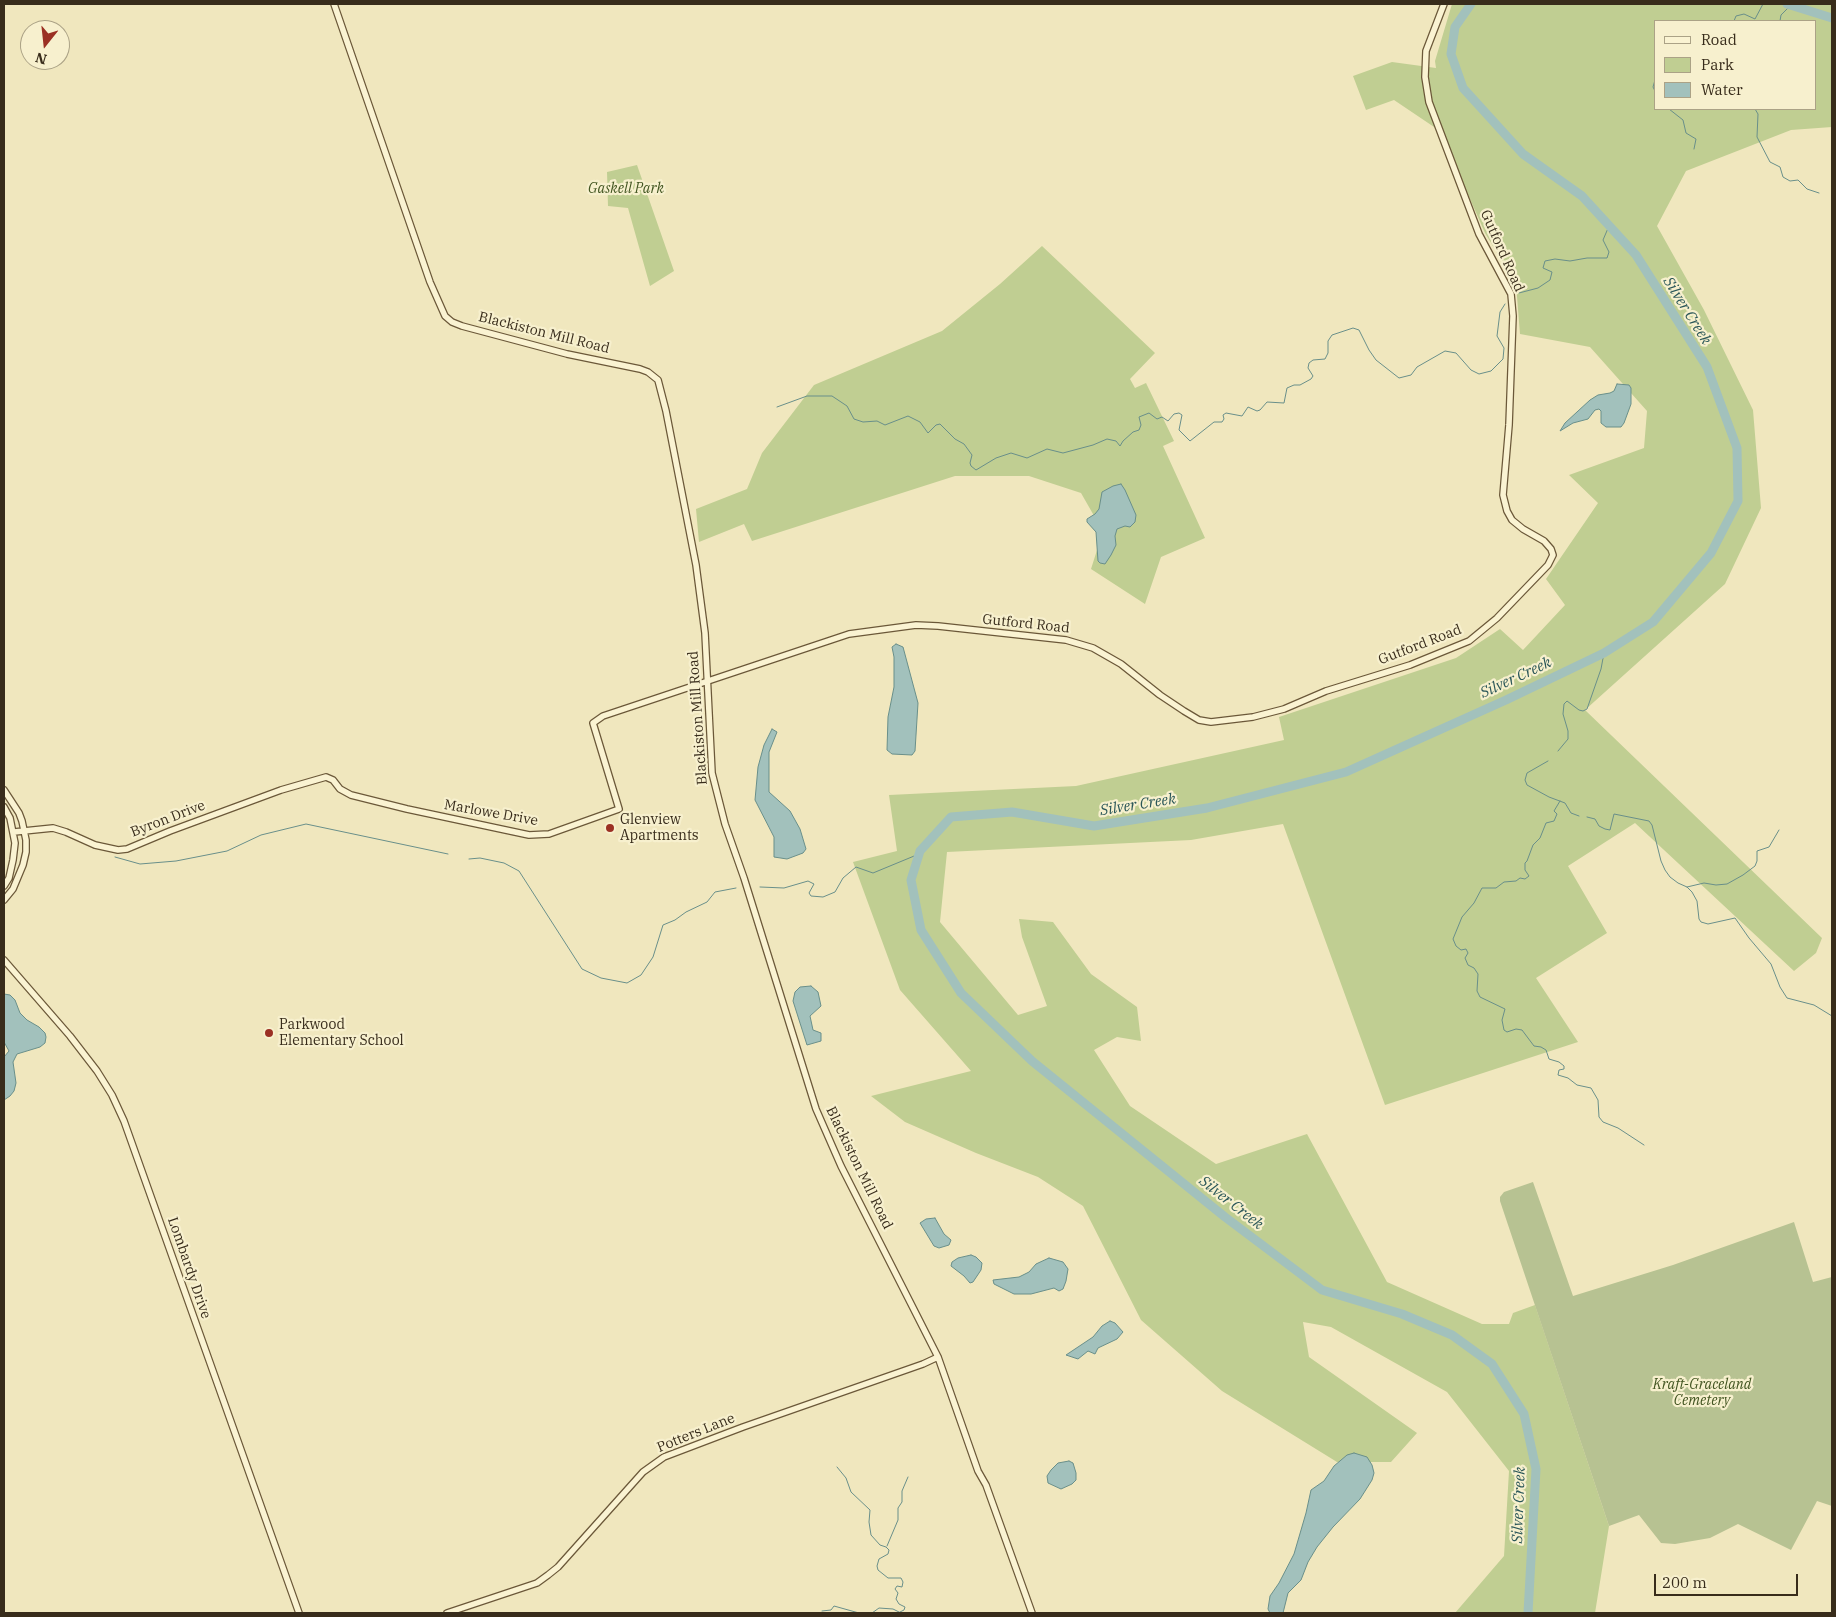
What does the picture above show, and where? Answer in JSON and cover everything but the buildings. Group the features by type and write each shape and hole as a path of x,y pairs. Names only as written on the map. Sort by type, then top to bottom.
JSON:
{"street":[{"name":"Blackiston Mill Road","path":"334,4 427,273 445,316 452,322 462,326 567,354 640,369 648,372 658,380 666,411 696,566 705,634 712,773 717,796 814,1104 841,1166 938,1357 1032,1613"},
{"name":"Gutford Road","path":"708,681 849,634 916,625 938,626 1066,640 1093,648 1121,664 1160,695 1199,720 1224,721 1253,717 1284,709 1326,691 1410,665 1469,641 1497,618 1548,565 1553,555 1551,549 1544,541 1523,530 1512,520 1507,511 1503,495 1509,425 1513,316 1510,294 1480,234 1429,102 1425,77 1426,51 1444,4"},
{"name":"Marlowe Drive","path":"329,779 340,789 351,795 407,809 529,835 549,834 619,809 593,723 603,716 708,681"},
{"name":"Byron Drive","path":"14,832 53,828 95,845 118,850 127,849 281,790 313,780 329,779"},
{"path":"4,790 19,813 24,830 26,852 23,865 4,900"},
{"path":"4,807 14,832 13,860 9,878 4,886"},
{"name":"Lombardy Drive","path":"4,960 86,1056 112,1095 124,1120 299,1613"},
{"name":"Potters Lane","path":"448,1613 537,1584 558,1568 643,1472 664,1457 938,1357"}],"green space":[{"path":"1452,4 1832,4 1832,127 1791,130 1686,171 1657,226 1704,310 1753,410 1761,508 1725,584 1585,710 1822,938 1816,953 1794,971 1635,823 1568,866 1607,933 1536,978 1578,1042 1385,1105 1283,824 1191,840 947,852 940,922 1018,1015 1047,1006 1022,937 1019,919 1053,922 1091,974 1137,1007 1141,1041 1117,1037 1094,1050 1130,1106 1216,1164 1307,1134 1387,1282 1482,1324 1509,1324 1513,1313 1535,1305 1609,1526 1595,1613 1455,1613 1504,1556 1509,1471 1447,1392 1331,1327 1303,1322 1309,1357 1417,1433 1391,1462 1337,1462 1222,1391 1141,1320 1083,1206 1038,1177 976,1153 905,1122 871,1096 971,1071 900,990 853,862 897,851 889,795 1076,786 1284,740 1279,717 1456,658 1500,629 1523,650 1565,605 1546,579 1598,503 1569,475 1644,448 1647,411 1590,347 1520,334 1516,284 1485,233 1440,131 1394,100 1366,110 1353,76 1392,62 1436,68 1435,61"},
{"name":"Gaskell Park","path":"637,165 674,271 650,286 628,208 608,206 607,172"},
{"path":"1042,246 1155,353 1130,379 1135,388 1146,383 1174,441 1163,446 1205,538 1161,557 1145,604 1091,569 1098,547 1097,521 1081,493 1029,476 955,476 752,541 744,524 699,542 696,509 747,489 762,453 814,385 942,331 1000,284"},
{"name":"Kraft-Graceland Cemetery","path":"1533,1182 1573,1296 1673,1265 1794,1222 1813,1282 1832,1277 1832,1506 1817,1501 1791,1550 1738,1524 1710,1538 1675,1544 1661,1543 1639,1515 1609,1526 1500,1201 1500,1197 1504,1192"}],"water":[{"path":"1617,384 1629,385 1631,388 1631,404 1621,427 1606,427 1601,423 1601,411 1599,409 1595,410 1588,419 1573,423 1560,431 1565,423 1590,400 1598,395 1614,391"},
{"path":"1121,484 1136,515 1135,522 1130,527 1125,526 1117,529 1115,536 1116,545 1111,555 1105,564 1100,563 1098,561 1096,532 1087,522 1087,519 1099,509 1102,492"},
{"path":"896,644 903,647 918,703 915,751 912,755 892,754 887,750 888,717 894,687 892,647"},
{"path":"772,729 777,732 769,752 769,792 790,811 800,829 806,849 803,853 787,859 774,857 774,837 755,800 758,767 764,745"},
{"path":"811,986 818,992 821,1006 810,1016 813,1030 821,1033 821,1041 807,1045 793,1001 795,992 800,987"},
{"path":"4,994 10,995 15,1000 20,1013 39,1027 46,1037 45,1043 40,1047 17,1054 13,1062 16,1083 14,1091 4,1100 4,1057 9,1051 4,1042"},
{"path":"935,1218 944,1234 951,1240 949,1245 939,1248 934,1246 920,1223 926,1219"},
{"path":"971,1255 982,1263 981,1270 973,1282 970,1283 951,1266 952,1262 958,1258"},
{"path":"1049,1258 1063,1262 1068,1269 1063,1289 1059,1291 1054,1288 1031,1294 1014,1294 994,1284 993,1280 1019,1277 1029,1272 1036,1264"},
{"path":"1110,1321 1115,1323 1123,1332 1117,1339 1098,1348 1095,1354 1088,1351 1078,1359 1066,1355 1093,1337 1102,1326"},
{"path":"1354,1453 1367,1457 1374,1473 1372,1480 1360,1499 1317,1547 1308,1562 1301,1580 1288,1593 1283,1613 1270,1613 1268,1609 1270,1596 1294,1554 1311,1490 1324,1481 1334,1466 1347,1455"},
{"path":"1069,1461 1073,1463 1076,1480 1061,1489 1048,1483 1047,1476 1051,1470 1058,1463"}],"waterway":[{"name":"Silver Creek","path":"1471,4 1455,27 1451,54 1463,88 1523,154 1582,196 1636,255 1707,367 1737,448 1738,501 1711,553 1653,622 1604,653 1506,700 1346,772 1207,808 1094,826 1012,812 951,817 920,851 911,880 921,930 961,993 1032,1061 1225,1217 1322,1290 1402,1314 1452,1335 1492,1364 1524,1414 1536,1469 1528,1613"},
{"path":"1734,20 1736,16 1744,14 1755,19 1763,4"},
{"name":"Silver Creek","path":"1787,4 1832,18"},
{"path":"1780,20 1781,15 1791,5"},
{"path":"1654,84 1654,89"},
{"path":"1670,110 1683,120 1686,133 1696,139 1694,149"},
{"path":"1756,110 1758,114 1757,137 1770,162 1780,167 1783,177 1790,181 1798,180 1807,189 1819,193"},
{"path":"1519,293 1538,288 1550,280 1552,272 1543,268 1545,261 1555,259 1570,261 1587,258 1607,258 1609,252 1603,240 1609,226"},
{"path":"777,407 807,396 832,396 847,406 854,419 863,422 877,421 885,425 908,416 920,422 928,433 936,425 940,424 955,439 964,444 972,455 971,466 976,470 996,458 1011,453 1027,458 1047,449 1063,453 1107,439 1116,441 1120,446 1133,432 1139,430 1141,425 1139,417 1149,413 1157,419 1162,417 1168,421 1174,414 1179,413 1182,415 1179,430 1190,441 1214,422 1222,422 1224,419 1223,415 1226,413 1242,416 1248,407 1257,411 1267,402 1284,403 1287,388 1300,385 1311,379 1313,376 1308,368 1309,363 1313,360 1325,359 1328,353 1328,341 1332,335 1353,328 1359,330 1376,360 1399,378 1411,375 1417,367 1445,351 1456,353 1471,370 1479,374 1491,371 1503,359 1504,348 1497,336 1500,312 1505,304"},
{"path":"1558,751 1568,739 1568,731 1563,714 1564,704 1567,701 1579,710 1587,709 1601,669 1604,653"},
{"path":"1548,761 1527,773 1525,780 1527,785 1565,803 1571,813 1579,816"},
{"path":"1560,801 1554,811 1557,814 1554,821 1546,823 1540,838 1533,845 1525,863 1525,870 1529,876 1525,879 1520,878 1516,881 1504,882 1496,888 1482,888 1474,903 1462,917 1453,939 1456,946 1461,950 1466,949 1468,953 1465,958 1468,965 1474,968 1478,974 1477,991 1480,997 1505,1009 1502,1020 1504,1030 1507,1032 1516,1029 1522,1030 1534,1046 1546,1050 1549,1059 1559,1062 1564,1066 1564,1069 1559,1070 1558,1075 1568,1078 1577,1085 1591,1088 1598,1100 1599,1117 1603,1122 1618,1128 1644,1145"},
{"path":"1587,817 1595,819 1599,826 1610,830 1614,814 1649,821 1652,825 1665,870 1670,877 1692,892 1697,901 1701,922 1708,924 1735,918 1771,964 1780,987 1787,998 1814,1005 1832,1016"},
{"path":"115,857 140,864 176,861 227,851 261,835 306,824 448,854"},
{"path":"1687,887 1704,883 1727,884 1743,875 1755,866 1757,851 1769,847 1779,830"},
{"path":"760,887 784,888 808,881 814,884 809,893 811,896 823,897 835,892 843,878 856,867 873,873 919,854"},
{"path":"469,859 480,858 504,863 519,871 582,969 601,978 627,983 641,975 653,957 663,925 707,902 715,892 736,888"},
{"path":"837,1467 846,1478 851,1492 870,1510 871,1535 880,1545 889,1550 888,1554 879,1559 878,1570 888,1578 901,1578 903,1582 902,1587 897,1586 895,1589 898,1593 896,1599 899,1604 905,1607 904,1610 898,1613"},
{"path":"887,1546 898,1520 898,1508 902,1502 902,1491 908,1477"},
{"path":"822,1611 831,1610 834,1606 859,1613 872,1613 879,1608 893,1609 899,1612"}],"place":[{"name":"Glenview Apartments","path":"610,828"},
{"name":"Parkwood Elementary School","path":"269,1033"}]}
